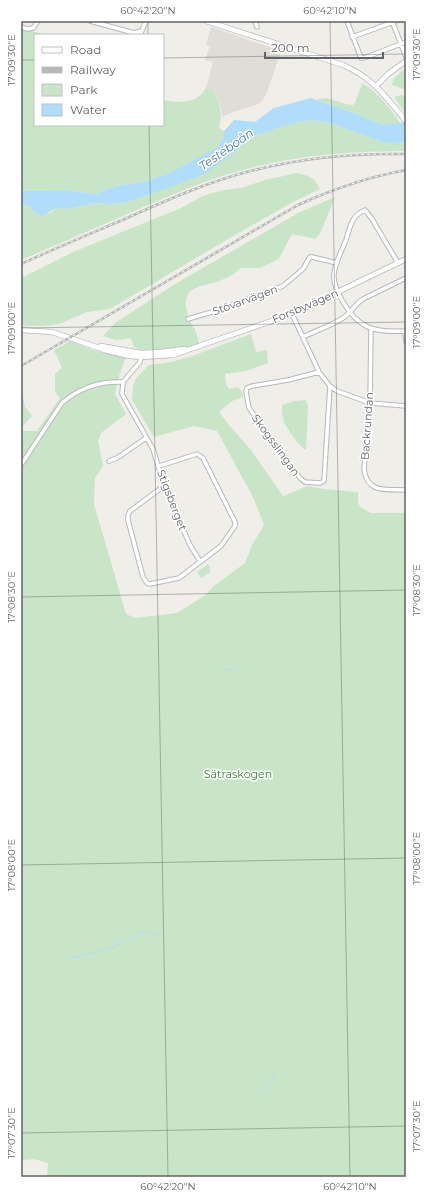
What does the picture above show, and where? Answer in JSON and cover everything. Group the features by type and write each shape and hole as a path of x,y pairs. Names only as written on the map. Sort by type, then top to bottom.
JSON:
{"street":[{"path":"21,28 31,29 38,21"},
{"path":"90,21 134,33 140,33 146,21"},
{"path":"206,21 343,65 358,72 376,86 406,122"},
{"path":"255,21 257,26"},
{"path":"347,21 360,56 364,58 406,42"},
{"path":"352,37 394,21 400,44 406,56"},
{"path":"376,86 388,74 406,61"},
{"path":"398,263 365,210 356,216 337,263 334,284 349,313 353,317 371,330 405,331 406,342"},
{"name":"Stövarvägen","path":"188,319 212,312 283,286 303,269 312,256 337,263"},
{"name":"Forsbyvägen","path":"21,330 52,332 89,344 141,355 201,346 292,314 406,259"},
{"path":"302,337 342,319 363,298 406,278"},
{"path":"292,314 318,372 330,386 338,391 370,403 406,406"},
{"name":"Backrundan","path":"371,330 370,403 364,469 367,481 374,488 406,490"},
{"path":"21,465 62,403 80,390 101,383 123,382 140,362 141,355"},
{"name":"Skogsslingan","path":"318,372 288,380 252,386 247,388 246,392 249,408 300,478 305,482 320,484 324,481 330,386"},
{"name":"Stigsberget","path":"123,382 122,394 125,401 153,449 164,486 190,545 200,561"},
{"path":"109,461 117,458 146,438"},
{"path":"159,466 197,454 201,455 204,458 233,516 235,526 222,546 179,578 154,584 147,583 145,580 131,532 128,514 133,508 164,486"}],"shaded area":[{"path":"211,27 281,51 267,92 262,101 256,105 222,117 221,107 214,91 206,88 213,62 205,60 210,46 206,45"}],"green space":[{"path":"21,29 44,34 34,34 34,126 164,126 164,100 181,102 193,100 206,88 214,91 220,109 221,117 219,127 224,131 224,136 218,147 169,174 148,181 117,186 95,194 68,190 21,191"},
{"path":"406,68 406,90 392,85 393,79"},
{"path":"362,83 388,106 400,123 382,125 317,100 326,98 348,105 353,105 356,101"},
{"path":"401,95 406,96 406,114 394,97"},
{"path":"310,120 331,123 382,142 394,144 406,143 406,151 344,153 304,157 263,165 230,174 179,192 21,260 21,205 30,206 34,212 50,213 56,208 69,209 94,203 110,204 127,202 205,174 251,137 291,124"},
{"path":"297,173 311,178 316,182 320,189 293,202 235,235 110,309 87,312 59,324 44,326 21,326 21,278 73,252 181,208 205,195 224,190 241,188 265,180"},
{"path":"335,197 320,234 315,239 292,234 279,259 260,268 241,268 228,277 192,290 188,294 186,299 187,311 197,334 199,344 189,347 141,350 134,347 131,338 116,340 103,336 115,323 175,284 298,213"},
{"name":"Sätraskogen","path":"251,334 256,352 267,350 268,363 246,371 225,374 226,384 229,389 238,387 242,392 243,397 232,401 219,412 251,450 283,496 308,486 358,492 358,502 360,507 371,513 406,513 406,1177 47,1177 48,1163 34,1159 21,1160 21,428 23,431 37,431 60,398 55,392 55,374 62,368 54,350 70,341 93,350 126,357 119,376 115,394 126,414 101,433 98,441 103,466 95,478 94,504 126,614 135,618 177,613 204,596 214,586 245,563 252,545 264,525 254,499 217,431 194,426 154,437 132,400 133,386 136,378 149,365 171,362 192,356"},
{"path":"21,388 25,407 32,416 21,428"},
{"path":"306,400 308,406 306,450 290,433 284,422 282,405 294,401"},
{"path":"208,564 211,572 201,578 197,572"}],"sand":[{"path":"230,117 234,120 224,131 220,128"}],"water":[{"name":"Testeboån","path":"311,98 354,113 382,125 406,122 406,143 394,144 382,142 331,123 310,120 291,124 251,137 231,155 205,174 127,202 110,204 94,203 69,209 56,208 42,216 34,212 30,206 21,205 21,191 68,190 95,194 117,186 148,181 170,173 218,147 224,136 224,131 234,120 255,122 274,108"}],"waterway":[{"path":"236,668 242,668"},
{"path":"222,671 232,669"},
{"path":"129,939 142,931 154,933"},
{"path":"156,934 162,936"},
{"path":"68,959 114,947 124,941"},
{"path":"272,1081 275,1075"},
{"path":"266,1092 270,1083"}],"railway":[{"path":"21,264 184,193 243,173 304,160 365,154 406,154"},
{"path":"21,366 298,205 351,184 406,170"}]}
